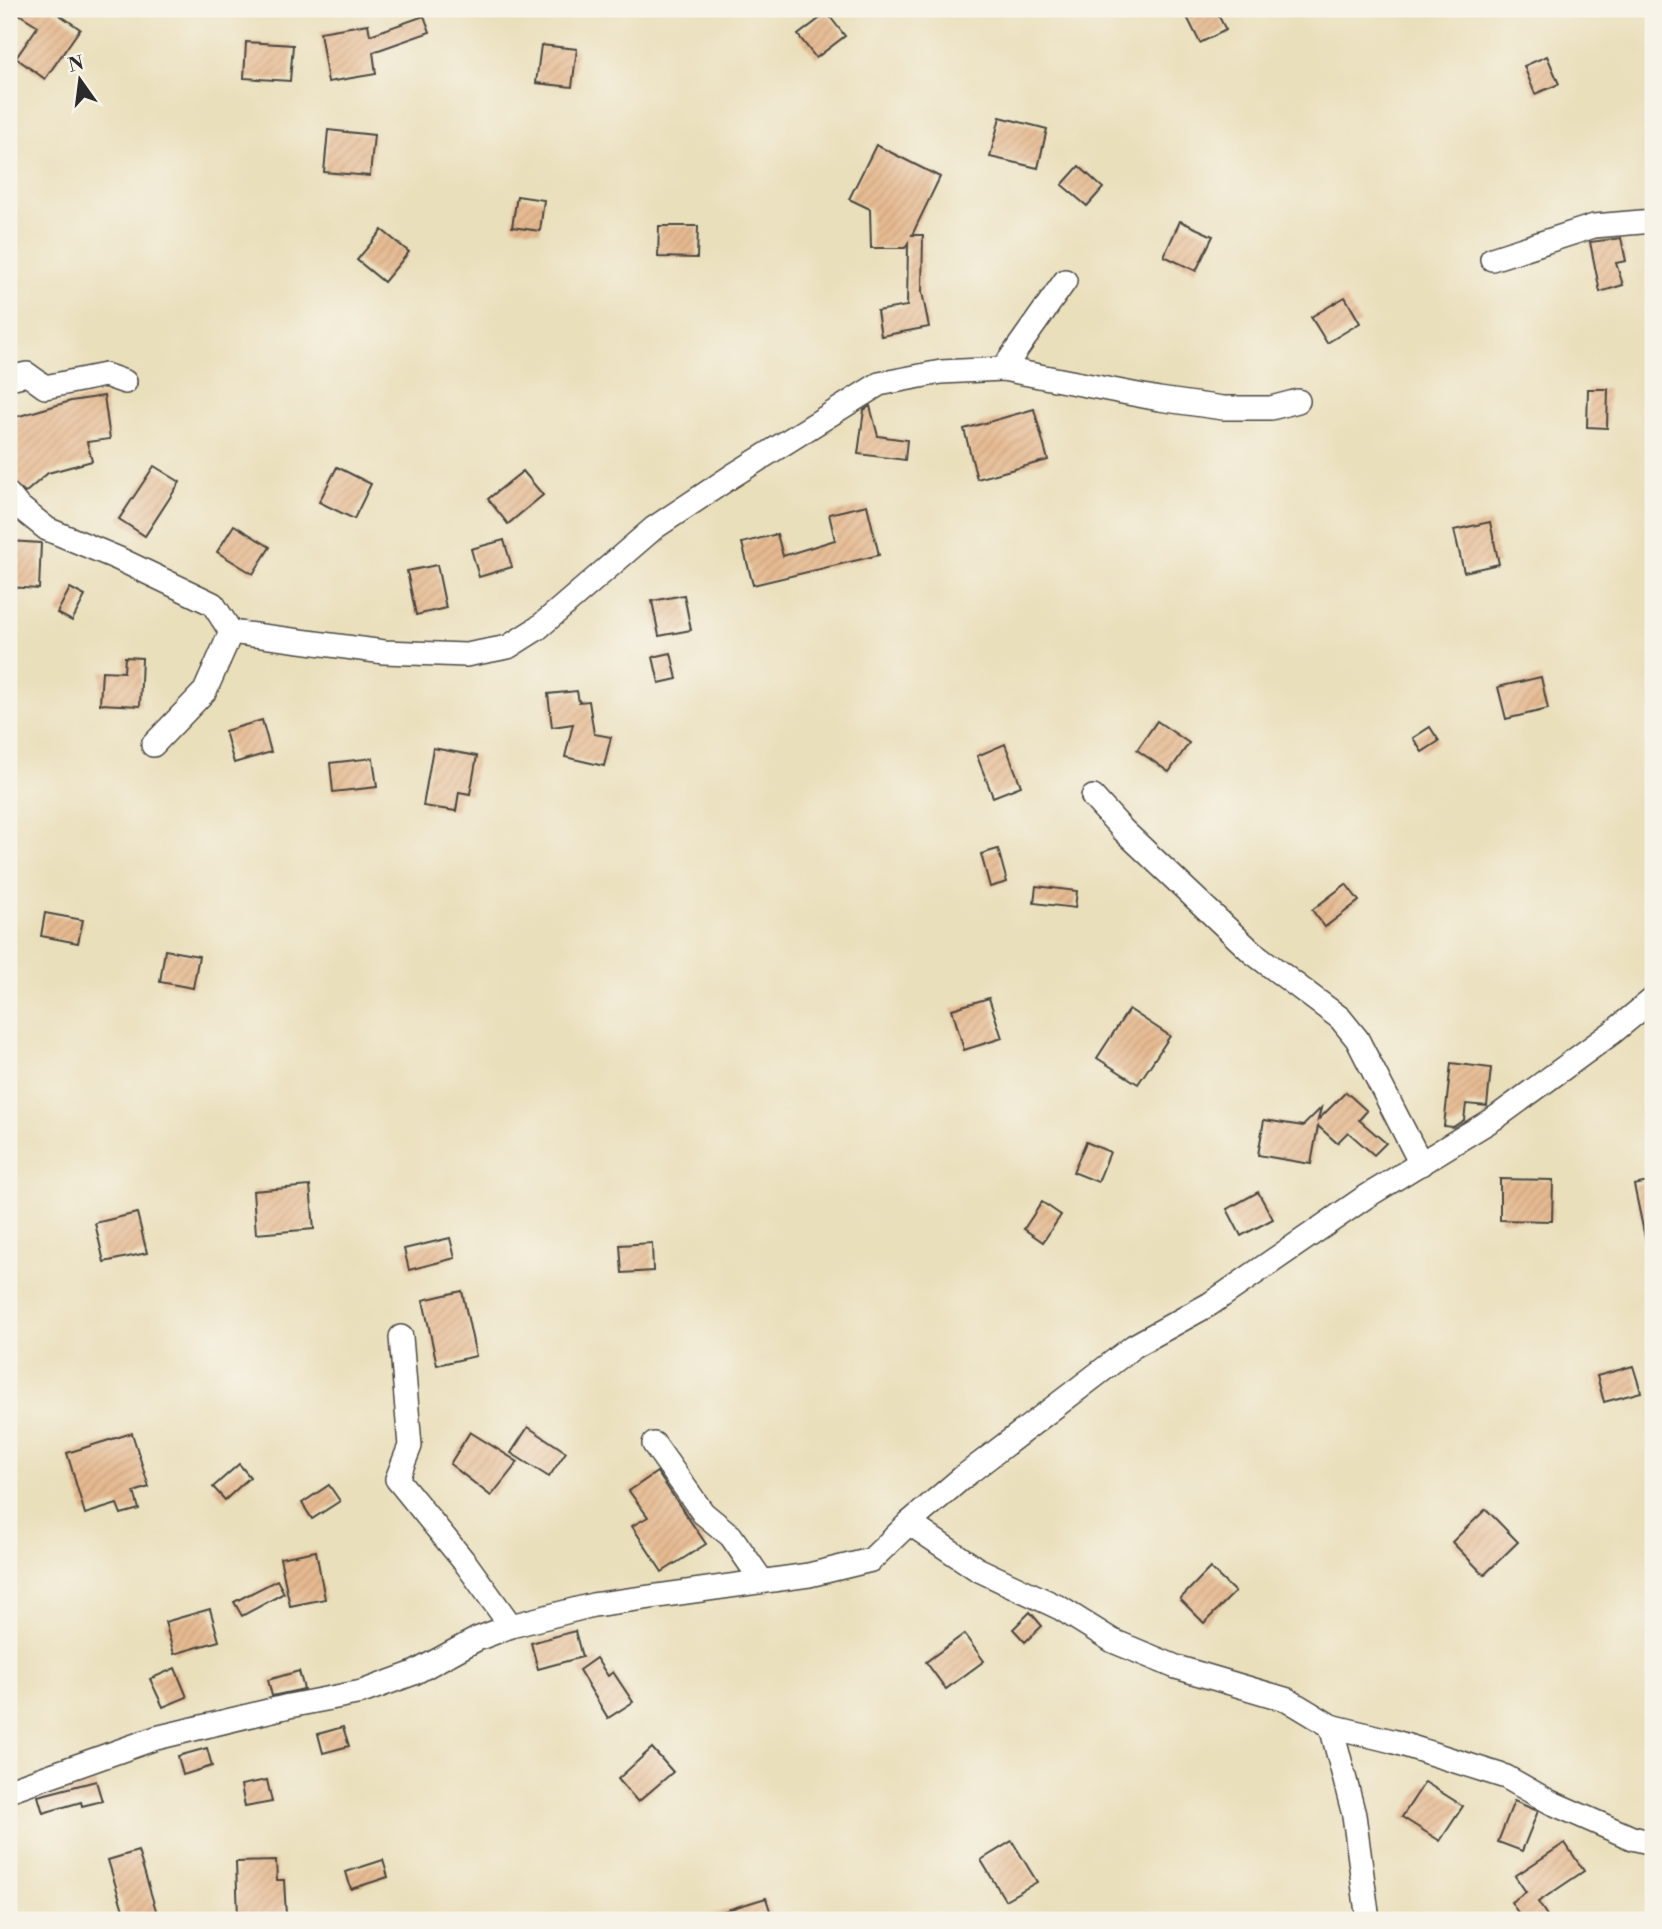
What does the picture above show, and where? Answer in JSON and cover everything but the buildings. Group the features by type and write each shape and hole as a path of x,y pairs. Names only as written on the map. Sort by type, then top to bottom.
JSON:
{"street":[{"path":"1492,259 1594,226 1653,221"},
{"path":"1003,369 1065,281"},
{"path":"9,495 17,505 47,529 139,568 213,604 231,632 384,652 466,655 508,647 538,628 654,528 879,384 941,372 1003,369 1158,399 1223,408 1271,408 1298,401"},
{"path":"9,378 27,374 46,387 105,375 125,382"},
{"path":"153,745 205,691 231,632"},
{"path":"1093,797 1123,830 1252,953 1340,1018 1357,1039 1421,1164"},
{"path":"9,1790 156,1738 289,1706 362,1692 414,1673 477,1639 511,1626 593,1605 809,1575 871,1560 908,1523 963,1477 1134,1346 1210,1304 1364,1198 1498,1116 1613,1032 1653,999"},
{"path":"401,1337 410,1446 397,1479 467,1565 511,1626"},
{"path":"654,1444 703,1513 731,1536 762,1581"},
{"path":"908,1523 977,1569 1060,1608 1114,1642 1177,1667 1288,1700 1331,1726 1392,1741 1506,1777 1550,1802 1632,1838 1653,1843"},
{"path":"1331,1726 1354,1815 1367,1920"}]}
